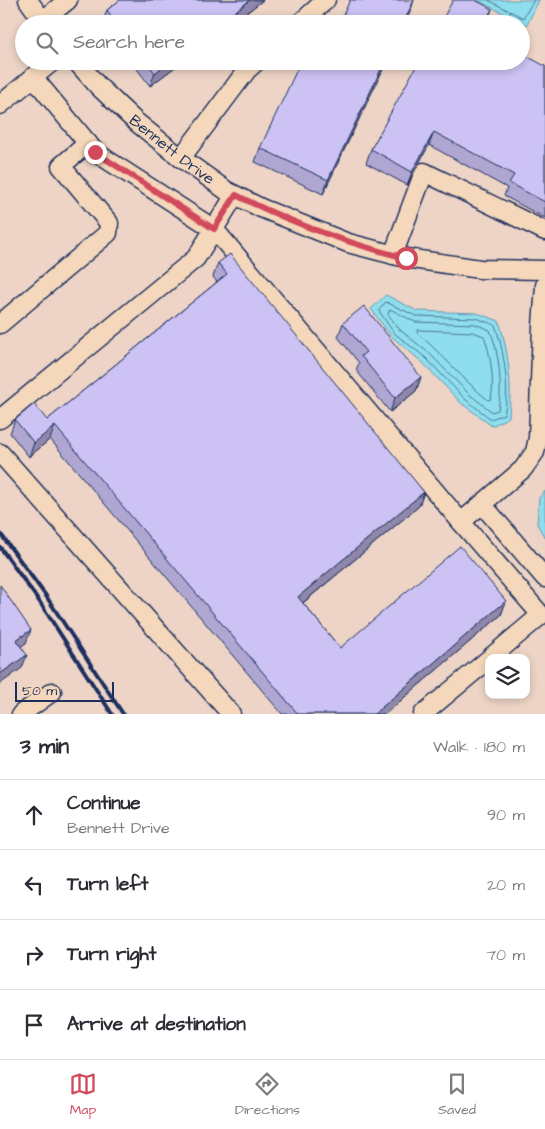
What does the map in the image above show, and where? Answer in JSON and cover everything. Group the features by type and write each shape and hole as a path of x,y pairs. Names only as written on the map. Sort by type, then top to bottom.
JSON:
{"street":[{"path":"28,0 39,15"},
{"path":"52,15 68,0"},
{"path":"309,15 326,0"},
{"path":"0,105 42,70"},
{"name":"Bennett Drive","path":"84,70 98,86 135,120 182,158 227,191 261,208 348,242 406,258 480,269 545,270"},
{"path":"182,158 247,70"},
{"path":"33,77 95,152 214,229 460,522 541,615 494,654"},
{"path":"0,324 108,233 109,223 60,166 88,143"},
{"path":"393,255 424,172 545,231"},
{"path":"0,419 196,258 236,195"},
{"path":"460,522 523,469 535,452 538,438 545,286"},
{"path":"0,453 231,714"},
{"path":"482,504 545,578"},
{"path":"423,714 485,661"},
{"path":"21,714 52,692"}],"water":[{"path":"477,0 539,0 530,19 530,15 507,15"},
{"path":"386,295 417,311 477,313 499,321 509,369 509,417 492,426 461,403 422,362 391,336 371,309"},
{"path":"545,491 545,538 537,524 539,498"}],"building":[{"path":"120,0 250,0 231,15 111,15 107,10"},
{"path":"350,0 414,0 407,15 343,15"},
{"path":"453,0 475,0 492,9 489,15 445,15"},
{"path":"530,58 545,66 545,202 509,183 514,175 434,132 412,172 371,149 414,70 530,70"},
{"path":"297,70 381,70 328,180 260,148"},
{"path":"230,254 424,492 298,597 340,648 460,546 506,601 374,714 298,714 55,426 34,443 15,420 34,404 47,420 227,274 218,263"},
{"path":"364,306 421,377 395,398 361,356 366,352 343,323"},
{"path":"0,585 31,630 16,640 27,655 0,674"}],"railway":[{"path":"0,533 46,596 123,714"},
{"path":"0,547 39,601 112,714"}],"route":[{"path":"95,152 214,229 236,195 261,208 348,242 406,258"}]}
